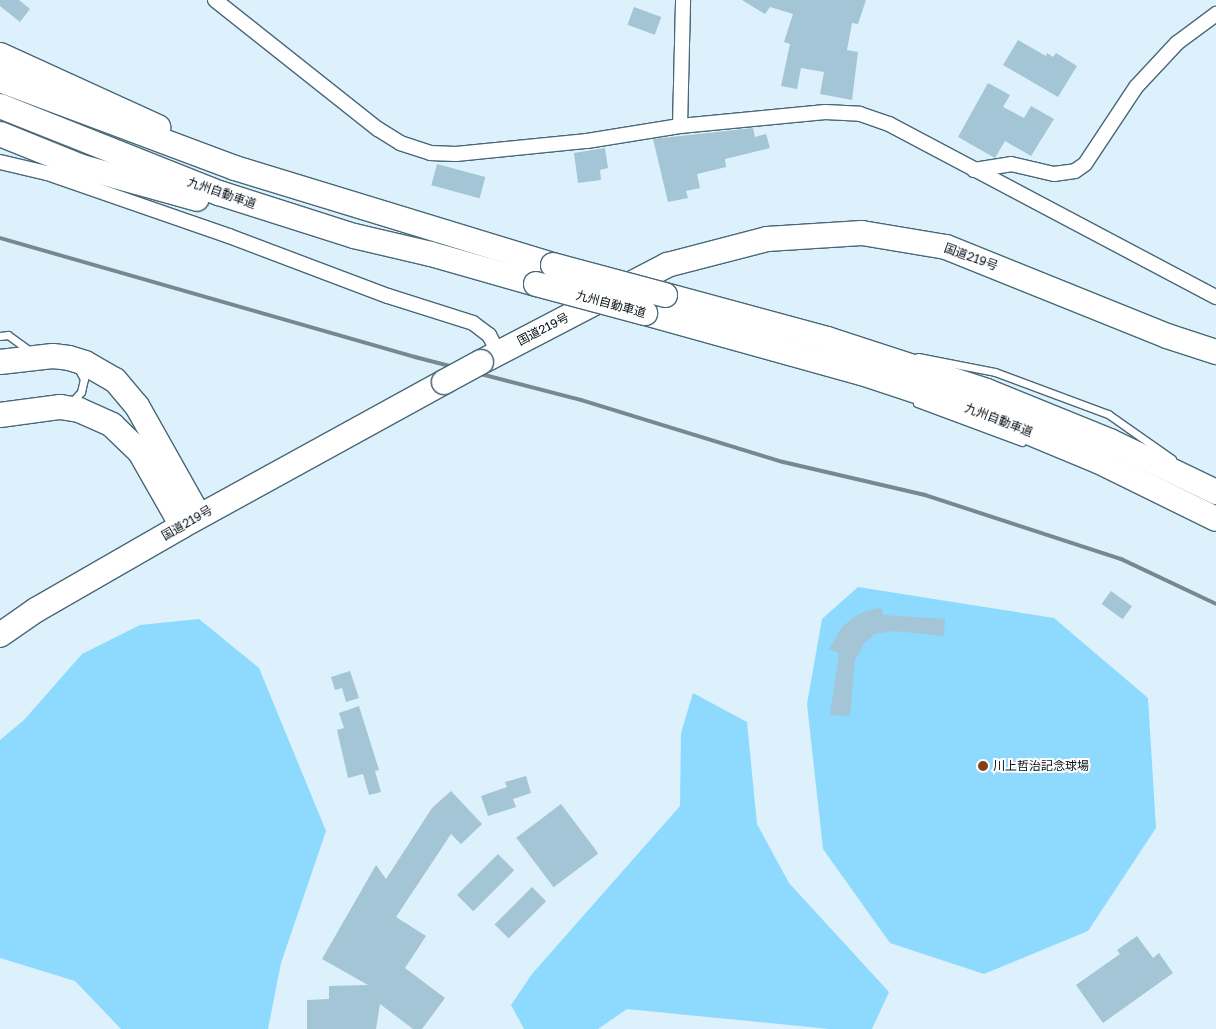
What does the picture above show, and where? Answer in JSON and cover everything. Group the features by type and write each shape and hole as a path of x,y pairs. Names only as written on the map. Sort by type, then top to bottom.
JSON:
{"highway":[{"path":"0,56 123,109 235,168"},
{"name":"九州自動車道","path":"0,80 235,168 553,265 665,295 823,350 924,393 1030,432 1148,484 1215,518"},
{"name":"九州自動車道","path":"0,106 219,193 354,236 431,254 645,313 933,372 1050,415 1216,491"},
{"path":"0,134 91,169 217,205 354,236"},
{"name":"国道219号","path":"0,635 36,610 190,521 490,357 667,265 767,239 862,233 946,247 1167,336 1216,352"},
{"path":"0,362 39,358 69,358 102,371 127,392 190,521"},
{"path":"0,415 60,407 96,416 127,436 190,521"}],"street":[{"path":"215,0 378,129 400,143 430,152 456,154 587,141 680,126 825,112 860,114 889,124 1216,297"},
{"path":"680,126 683,0"},
{"path":"974,170 1011,164 1054,174 1075,171 1085,164 1136,87 1177,43 1216,14"},
{"path":"0,162 47,173 229,236 388,296 473,323 488,335 490,357"}],"lane":[{"path":"0,336 8,335 39,358"},
{"path":"823,350 902,354"},
{"path":"823,350 896,394"},
{"path":"911,356 995,372 1108,414 1216,491"},
{"path":"60,407 75,400 82,392 84,379 69,358"},
{"path":"905,398 1033,446"},
{"path":"1061,455 1215,518"}],"shaded area":[{"name":"川上哲治記念球場","path":"858,587 1054,618 1148,698 1156,828 1088,931 984,974 890,943 823,849 807,704 822,619"},
{"path":"199,619 259,668 326,831 281,963 268,1029 121,1029 75,981 0,958 0,740 24,720 82,654 140,625"},
{"path":"693,693 747,722 757,824 789,883 889,992 872,1029 829,1029 627,1009 598,1029 524,1029 511,1005 532,974 680,806 681,733"}],"building":[{"path":"0,0 19,0 30,9 20,22 0,6"},
{"path":"742,0 866,0 858,24 852,23 847,50 858,52 852,100 820,94 824,72 801,68 797,89 781,86 790,44 784,42 793,14 770,7 765,14"},
{"path":"634,7 661,17 655,35 628,25"},
{"path":"1018,40 1046,56 1047,53 1053,57 1056,53 1077,66 1058,97 1003,65"},
{"path":"988,83 1010,95 1003,107 1024,118 1031,106 1054,119 1031,156 1005,141 995,158 958,137"},
{"path":"753,128 755,137 766,134 770,148 725,159 726,167 697,174 700,188 686,191 688,198 668,202 653,139"},
{"path":"605,148 608,168 600,170 601,180 578,183 574,153"},
{"path":"437,164 485,177 480,198 431,185"},
{"path":"1111,591 1132,606 1123,619 1102,604"},
{"path":"881,608 883,615 945,619 944,636 894,631 874,634 864,644 855,660 850,716 830,715 839,653 829,649 842,627 853,618 865,611"},
{"path":"350,671 359,698 346,702 342,688 335,690 331,677"},
{"path":"359,706 379,770 375,771 381,792 369,795 363,774 348,778 337,730 344,728 339,713"},
{"path":"526,776 531,793 513,799 516,807 488,816 481,796 507,787 505,782"},
{"path":"451,791 482,824 461,844 451,834 396,917 426,936 405,968 445,998 422,1029 413,1029 380,1004 376,1029 307,1029 307,1000 329,999 329,986 368,985 322,959 376,865 386,879 432,808"},
{"path":"561,804 598,854 554,887 516,838"},
{"path":"498,854 514,870 473,911 457,895"},
{"path":"532,887 546,901 509,939 495,924"},
{"path":"1137,936 1153,958 1159,953 1173,973 1103,1023 1076,985 1120,954 1117,950"}],"railway":[{"path":"0,238 415,357 581,400 783,462 925,495 1121,559 1216,604"}],"place":[{"name":"川上哲治記念球場","path":"983,766"}]}
